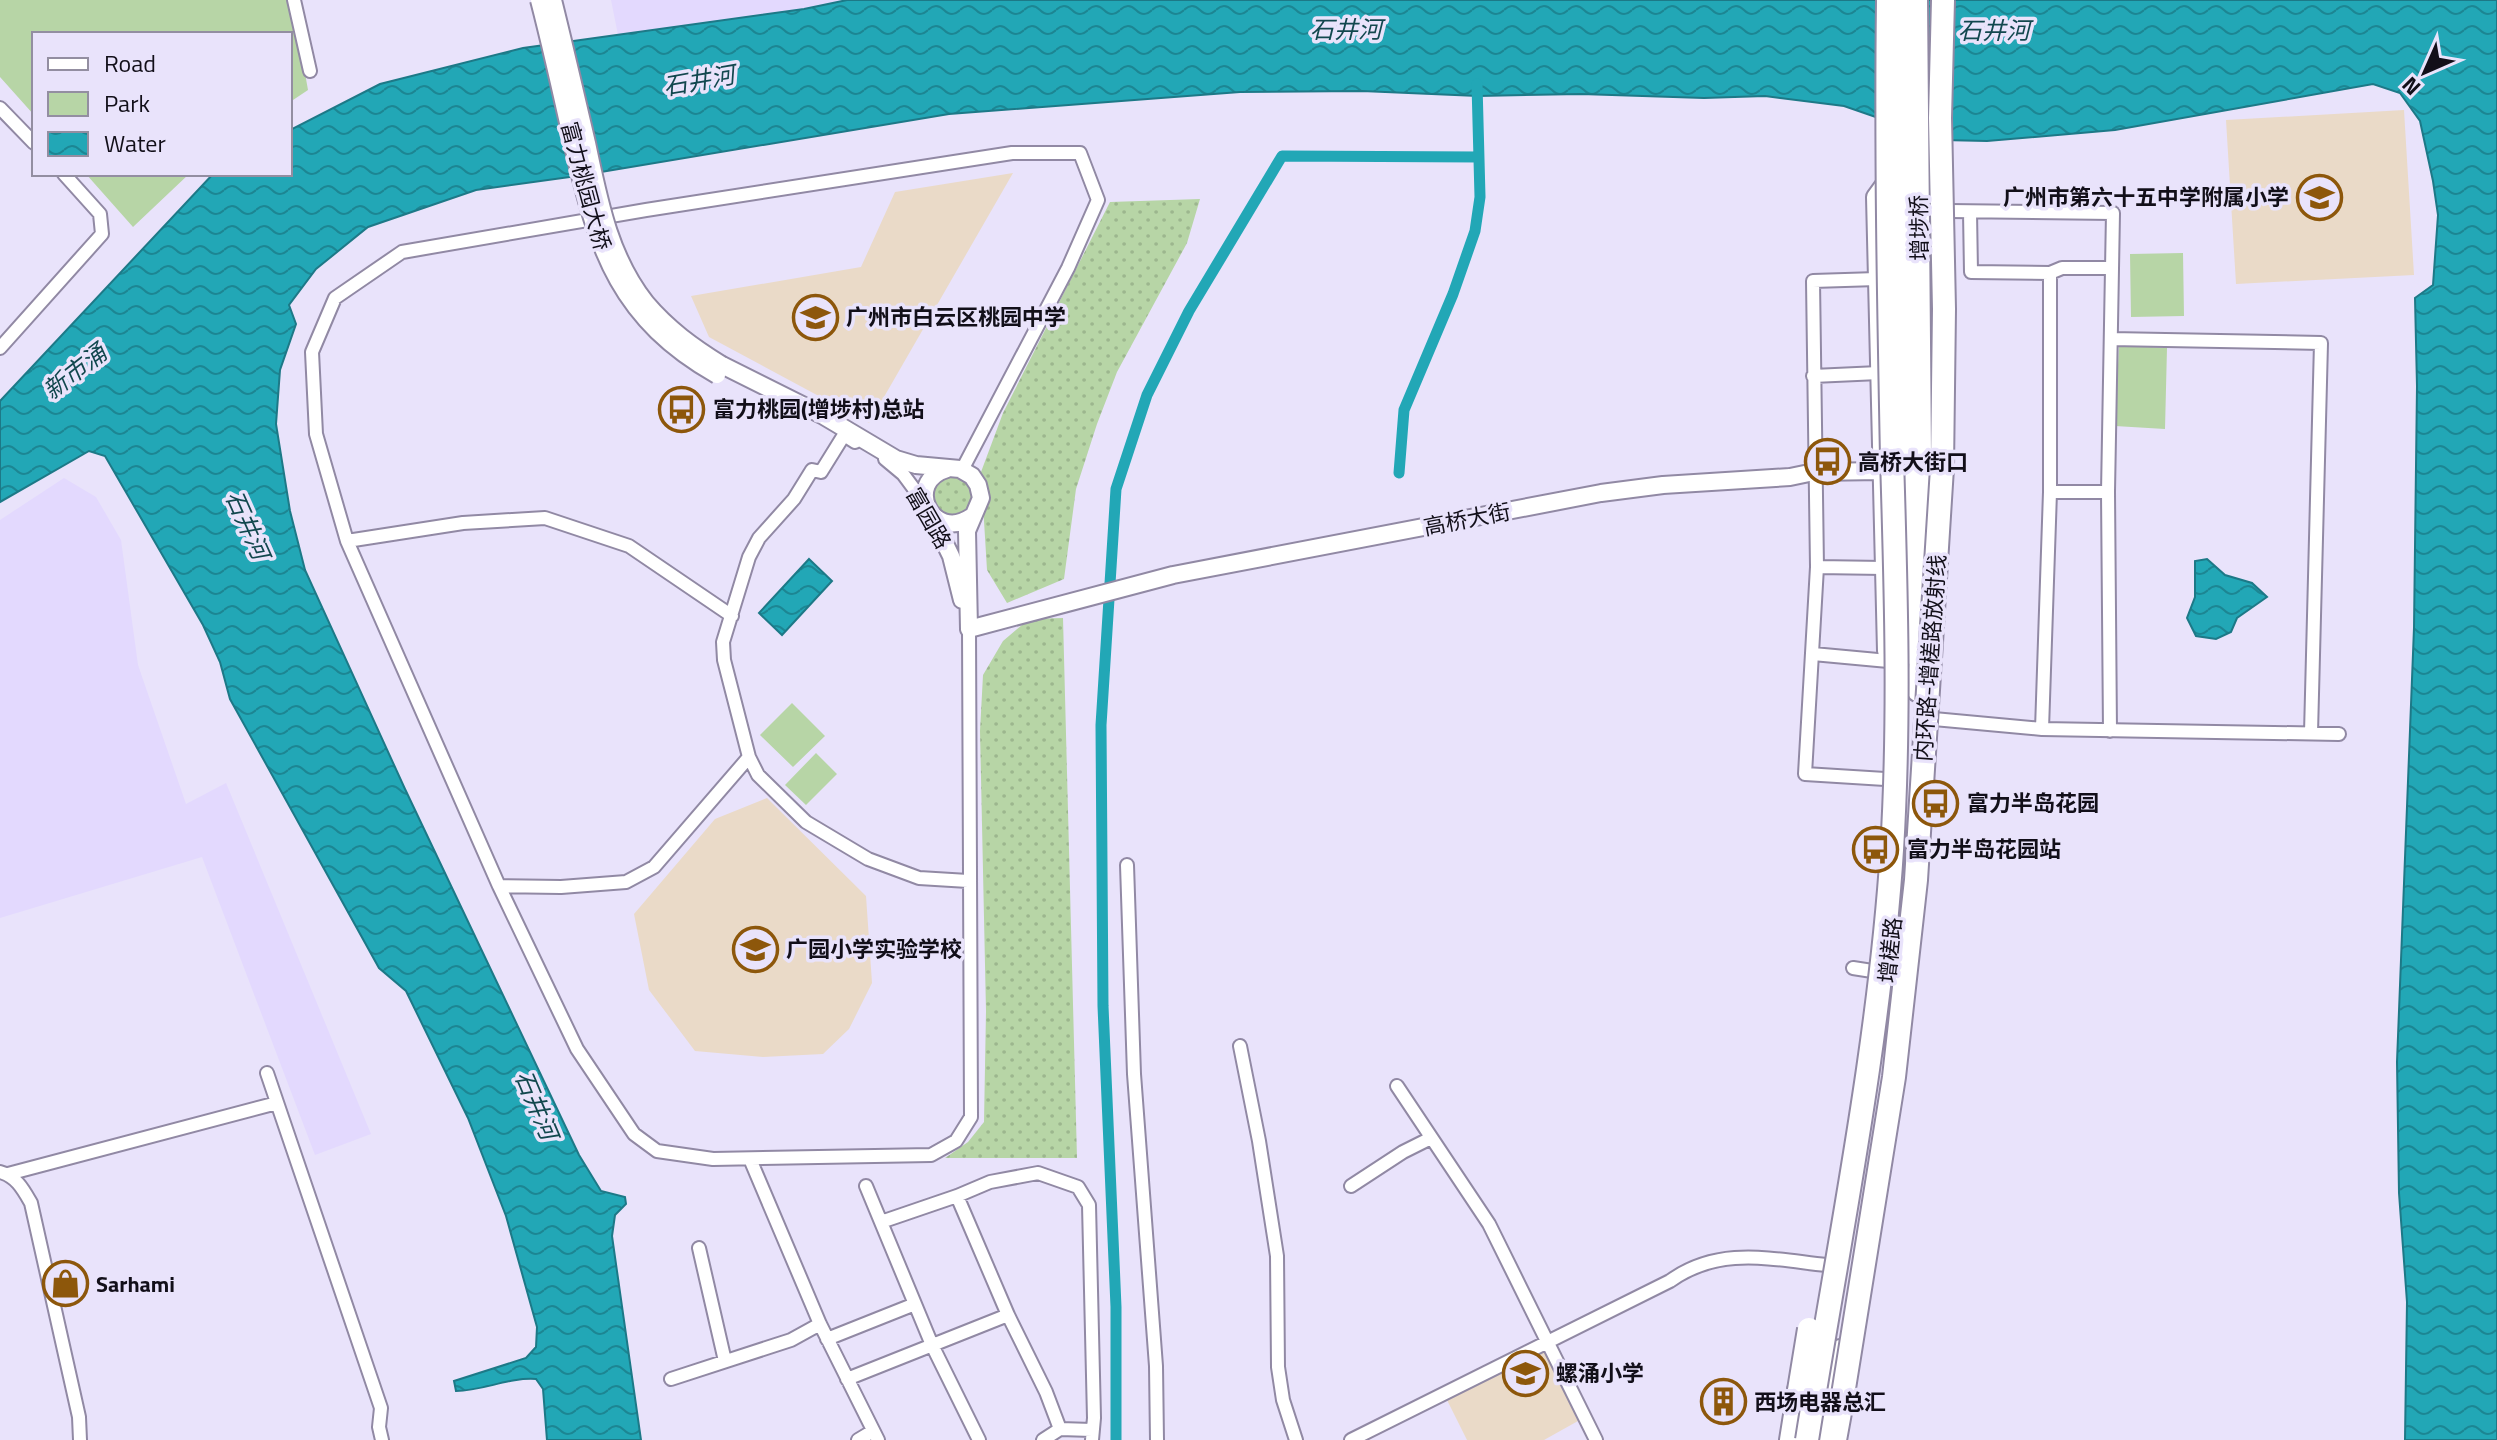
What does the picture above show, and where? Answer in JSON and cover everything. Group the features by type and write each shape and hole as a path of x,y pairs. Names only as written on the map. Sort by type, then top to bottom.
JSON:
{"highway":[{"name":"内环路-增槎路放射线","path":"1888,0 1886,156 1897,710 1896,913"},
{"name":"内环路-增槎路放射线","path":"1823,1440 1841,1407 1896,1062 1917,869 1942,468 1944,333 1940,118 1943,0"},
{"name":"增槎路","path":"1823,1440 1871,1052 1896,913"},
{"path":"1791,1440 1864,1002 1896,913"}],"main road":[{"name":"增埗桥","path":"1900,0 1914,454"},
{"name":"增埗桥","path":"1914,454 1918,0"},
{"name":"增槎路","path":"1823,1440 1893,1023 1896,913 1924,718 1923,532 1914,454"},
{"name":"增槎路","path":"1823,1440 1841,1232 1881,972 1903,759 1897,657 1909,588 1914,454"}],"street":[{"path":"294,0 310,71"},
{"name":"富力桃园大桥","path":"539,0 587,206 606,259 631,302 660,335 684,355 719,370"},
{"name":"富力桃园大桥","path":"553,0 601,207 616,253 645,301 663,322 719,370"},
{"path":"0,108 32,141"},
{"path":"956,469 1068,268 1098,200 1080,153 1012,153 402,252 335,298 312,352 316,434 347,541 499,886 577,1049 634,1134 657,1151 713,1159 931,1155 956,1141 971,1117 967,539 971,517 980,504 980,489 972,476 956,469 934,475 927,484 925,495 929,511 947,523 957,524 971,517"},
{"path":"0,348 102,234 100,214 66,176"},
{"path":"1823,1440 1874,1243 1911,1006 1923,897 1927,818 1924,718 1942,575 1950,422 1951,271 1948,198 1911,182 1883,186 1875,197 1884,568 1897,657 1887,682 1881,972 1853,968"},
{"path":"1949,211 2113,213 2108,492 2110,731"},
{"path":"1970,212 1971,272 2050,273 2062,268 2112,268"},
{"path":"1885,779 1805,774 1817,567 1813,281 1877,279 1895,261 1914,255 1934,256 1951,271"},
{"path":"2042,729 2050,492 2050,273"},
{"path":"1877,305 1951,304"},
{"path":"2111,339 2321,343 2311,733"},
{"name":"富园路","path":"719,370 844,435 899,470 929,511 951,556 969,629"},
{"name":"富园路","path":"719,370 822,415 896,459 916,465 956,469"},
{"path":"1813,376 1879,373"},
{"path":"844,435 821,472 812,470 794,499 759,538 749,557 723,642 724,660 749,757 758,775 806,822 868,859 919,878 968,881"},
{"name":"高桥大街","path":"969,629 1122,588 1221,566 1601,493 1663,485 1790,477 1814,472 1881,471"},
{"path":"2050,492 2108,492"},
{"path":"347,541 463,523 545,518 629,546 732,616"},
{"path":"1923,532 1942,575"},
{"path":"1817,567 1884,568"},
{"path":"1813,654 1897,657"},
{"path":"1924,718 2042,729 2339,734"},
{"path":"1886,735 1903,759"},
{"path":"499,886 561,887 626,882 654,867 749,757"},
{"path":"1912,786 1927,818"},
{"path":"1127,865 1134,1074 1156,1366 1157,1440"},
{"path":"1896,913 1923,897"},
{"path":"1240,1046 1277,1256 1278,1367 1283,1400 1296,1440"},
{"path":"267,1073 381,1408 379,1427 382,1440"},
{"path":"1397,1086 1489,1224 1596,1440"},
{"path":"4,1173 277,1103"},
{"path":"1351,1186 1403,1152 1431,1138"},
{"path":"1869,1179 1892,1140"},
{"path":"750,1159 820,1324 875,1436 858,1440"},
{"path":"4,1173 20,1184 31,1203 79,1417 80,1440"},
{"path":"881,1222 990,1182 1038,1173 1078,1187 1089,1205 1092,1435 1060,1429 1043,1440"},
{"path":"866,1186 932,1345 979,1440"},
{"path":"957,1196 1060,1429"},
{"path":"1823,1440 1826,1265 1841,1232"},
{"path":"699,1248 725,1361"},
{"path":"1351,1440 1670,1281 1689,1268 1738,1256 1826,1265"},
{"path":"827,1339 915,1304"},
{"path":"847,1379 1008,1315"},
{"path":"671,1379 791,1340 820,1324"}],"shaded area":[{"path":"611,0 847,0 804,9 618,35"},
{"name":"广州市第六十五中学附属小学","path":"2404,110 2414,275 2236,284 2226,120"},
{"name":"广州市白云区桃园中学","path":"1013,173 869,423 709,337 691,296 861,267 895,192"},
{"path":"64,478 96,497 121,540 138,665 186,804 226,783 371,1134 315,1155 202,857 0,918 0,520"},
{"name":"广园小学实验学校","path":"767,798 866,896 872,983 849,1029 823,1054 763,1057 695,1051 649,990 634,914 715,819"},
{"name":"螺涌小学","path":"1543,1348 1578,1421 1544,1440 1467,1440 1446,1398"}],"green space":[{"path":"0,0 292,0 308,90 292,101 292,32 32,32 32,113 0,77"},
{"path":"88,176 187,176 133,227"},
{"path":"1200,199 1187,243 1117,372 1097,424 1076,489 1064,579 1007,603 987,570 981,472 1003,413 1110,202"},
{"path":"2183,253 2184,316 2131,317 2130,254"},
{"path":"2119,345 2167,348 2165,429 2115,426"},
{"path":"952,476 966,482 972,496 966,510 952,516 938,510 932,496 938,482"},
{"path":"1063,618 1077,1158 945,1158 968,1142 984,1122 986,1011 980,731 983,675 1003,641 1029,619"},
{"path":"792,703 825,736 793,767 760,735"},
{"path":"816,753 837,774 806,805 785,785"}],"water":[{"path":"847,0 2497,0 2497,1440 2405,1440 2407,1302 2399,1193 2397,1062 2414,628 2415,298 2433,285 2438,215 2420,121 2400,93 2373,84 2115,130 1987,141 1942,140 1844,106 1765,96 1704,98 1581,94 1478,96 1362,91 1240,92 949,114 476,190 368,227 316,269 289,305 296,324 280,370 276,424 290,511 305,570 579,1155 601,1191 625,1197 626,1204 615,1215 612,1236 641,1440 547,1440 543,1389 536,1379 456,1391 454,1381 526,1358 536,1347 537,1327 506,1216 468,1118 406,991 379,968 230,699 220,662 203,625 105,456 89,451 0,502 0,401 211,176 292,176 292,129 380,84 523,48 804,9"},
{"path":"809,559 832,581 782,635 759,613"},
{"path":"2207,559 2225,575 2252,583 2267,597 2237,618 2231,632 2216,639 2196,636 2187,618 2195,597 2195,561"}],"waterway":[{"path":"1399,473 1404,410 1453,294 1475,231 1480,197 1477,84"},
{"path":"1116,1440 1116,1307 1103,1006 1101,725 1116,489 1147,395 1189,311 1282,156 1479,157"}],"place":[{"name":"广州市第六十五中学附属小学","path":"2320,197"},
{"name":"广州市白云区桃园中学","path":"815,317"},
{"name":"富力桃园(增埗村)总站","path":"682,409"},
{"name":"高桥大街口","path":"1827,462"},
{"name":"富力半岛花园","path":"1936,803"},
{"name":"富力半岛花园站","path":"1876,849"},
{"name":"广园小学实验学校","path":"755,949"},
{"name":"Sarhami","path":"65,1284"},
{"name":"螺涌小学","path":"1525,1373"},
{"name":"西场电器总汇","path":"1723,1402"}],"water label":[{"name":"石井河","path":"1346,30"},
{"name":"石井河","path":"1994,31"},
{"name":"石井河","path":"699,81"},
{"name":"新市涌","path":"75,372"},
{"name":"石井河","path":"247,525"},
{"name":"石井河","path":"536,1105"}]}
